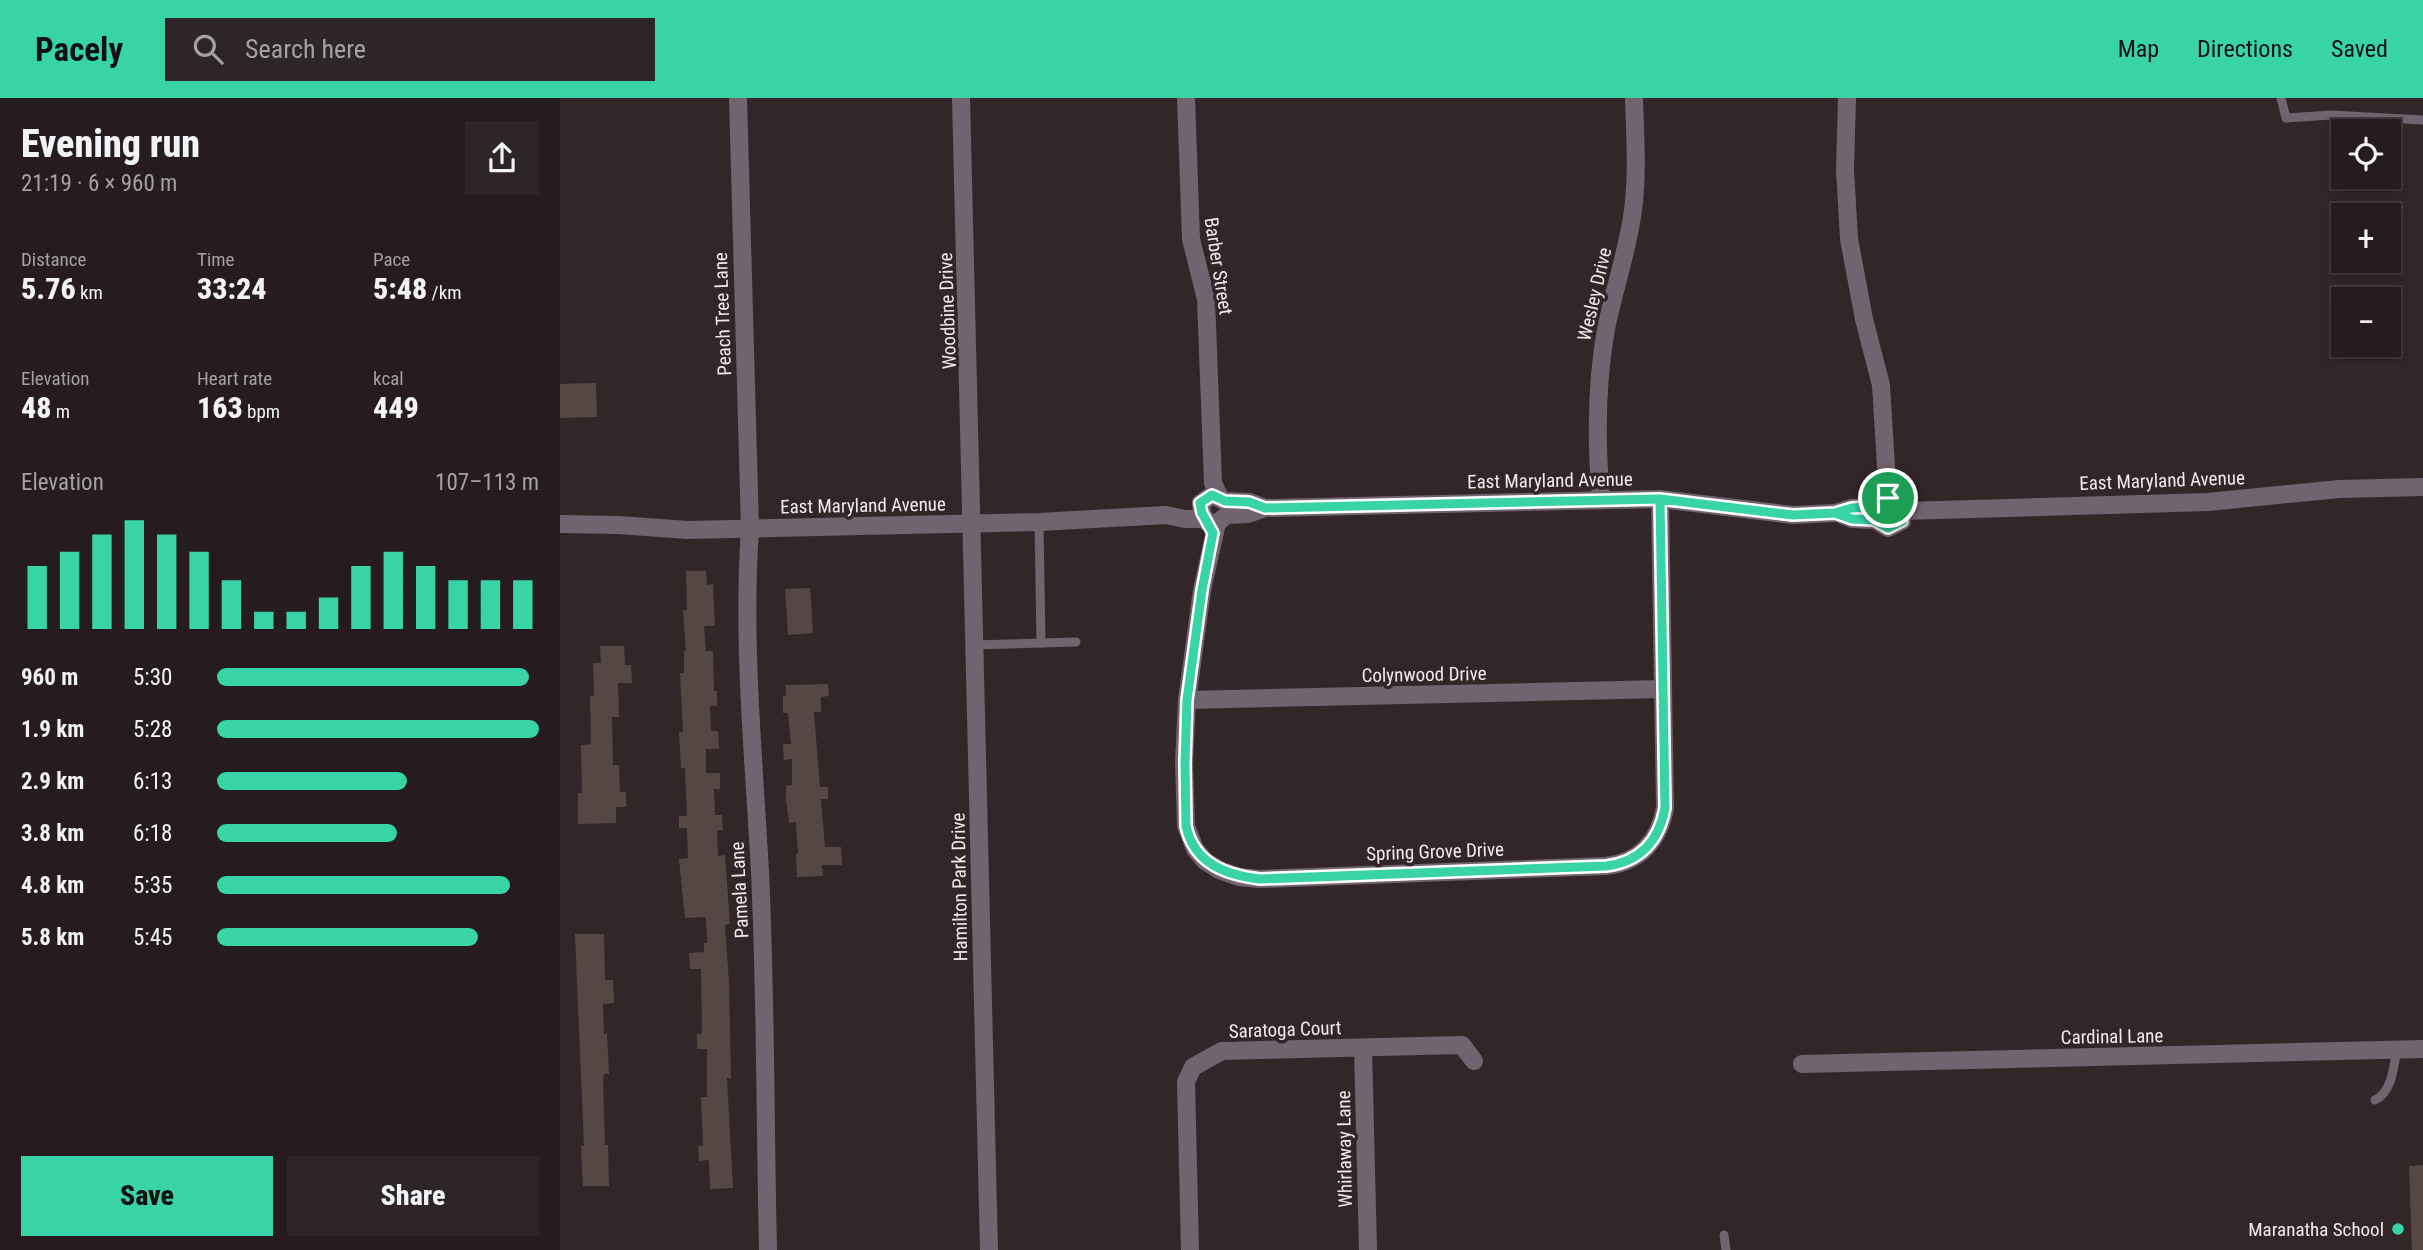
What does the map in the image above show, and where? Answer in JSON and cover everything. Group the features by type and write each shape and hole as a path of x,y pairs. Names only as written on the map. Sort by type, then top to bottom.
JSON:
{"street":[{"name":"Peach Tree Lane","path":"738,98 750,529"},
{"name":"Woodbine Drive","path":"961,98 970,383 971,524"},
{"name":"Barber Street","path":"1186,98 1191,239 1206,299 1213,509"},
{"name":"Wesley Drive","path":"1601,499 1598,430 1600,370 1606,328 1633,208 1636,168 1634,98"},
{"path":"1847,98 1845,170 1849,239 1864,318 1881,385 1880,508"},
{"name":"East Maryland Avenue","path":"560,524 688,530 971,524 1166,515 1176,508 1213,509 1249,502 1265,508 1660,499 1793,515 1835,513 1852,508 1880,508 1888,528 1902,521 1903,511 2208,502 2339,489 2423,487"},
{"name":"Spring Grove Drive","path":"1213,509 1187,700 1186,826 1195,849 1205,861 1219,870 1239,877 1260,879 1606,866 1628,861 1643,852 1662,825 1665,808 1660,499"},
{"path":"1880,508 1895,499 1903,511"},
{"name":"Hamilton Park Drive","path":"971,524 989,1250"},
{"name":"Pamela Lane","path":"750,529 749,677 765,995 768,1250"},
{"name":"Colynwood Drive","path":"1187,700 1661,689"},
{"name":"Saratoga Court","path":"1190,1250 1186,1082 1194,1067 1222,1051 1462,1045 1474,1061"},
{"name":"Whirlaway Lane","path":"1363,1048 1368,1250"},
{"name":"Cardinal Lane","path":"1802,1065 2423,1049"}],"lane":[{"path":"2281,98 2286,118 2330,115 2423,120"},
{"path":"1039,522 1041,643"},
{"path":"974,645 1076,642"},
{"path":"2375,1100 2383,1096 2390,1083 2397,1050"},
{"path":"1724,1235 1726,1250"}],"building":[{"path":"596,383 597,417 560,418 560,384"},
{"path":"686,571 706,571 707,585 713,584 715,626 704,626 706,651 713,651 717,706 710,706 711,731 718,731 719,749 706,749 706,773 720,773 720,789 714,789 715,815 722,815 723,830 717,830 718,856 725,855 730,924 725,925 731,1078 727,1078 733,1188 710,1189 709,1160 699,1161 698,1146 703,1146 701,1097 707,1097 707,1049 697,1049 697,1034 702,1034 701,969 690,969 689,953 704,952 704,943 707,943 706,917 685,918 679,859 688,858 687,828 679,828 679,816 687,816 685,768 681,768 679,732 683,732 680,673 684,673 686,651 683,610 687,610"},
{"path":"810,588 813,633 788,635 785,589"},
{"path":"600,646 624,646 625,665 631,665 632,683 618,683 619,717 612,717 613,765 619,765 620,792 626,792 626,807 616,807 616,823 578,824 578,793 582,793 581,745 591,744 590,696 594,696 593,663 601,663"},
{"path":"828,684 829,696 821,697 821,712 814,712 820,787 828,787 828,799 821,799 825,847 841,847 842,865 822,865 823,876 797,877 796,822 789,823 786,800 786,786 792,785 792,759 784,760 783,744 791,744 788,713 783,713 783,696 786,696 786,685"},
{"path":"575,934 604,934 605,980 613,980 614,1003 603,1004 609,1074 604,1074 603,1081 609,1186 583,1186 581,1146 584,1146"},
{"path":"2423,1165 2423,1250 2412,1250 2409,1166"}],"place":[{"name":"Maranatha School","path":"2398,1229"}],"route":[{"path":"1888,498 1884,498 1877,506 1852,508 1835,513 1793,515 1660,499 1265,508 1249,502 1225,501 1212,495 1200,503 1202,513 1213,533 1202,590 1187,700 1185,763 1188,836 1205,861 1219,870 1239,877 1260,879 1606,866 1628,861 1643,852 1654,840 1662,825 1665,808 1660,499 1726,507 1793,515 1835,513 1852,519 1874,520 1888,528 1902,521 1903,511 1895,499 1888,498"}]}
